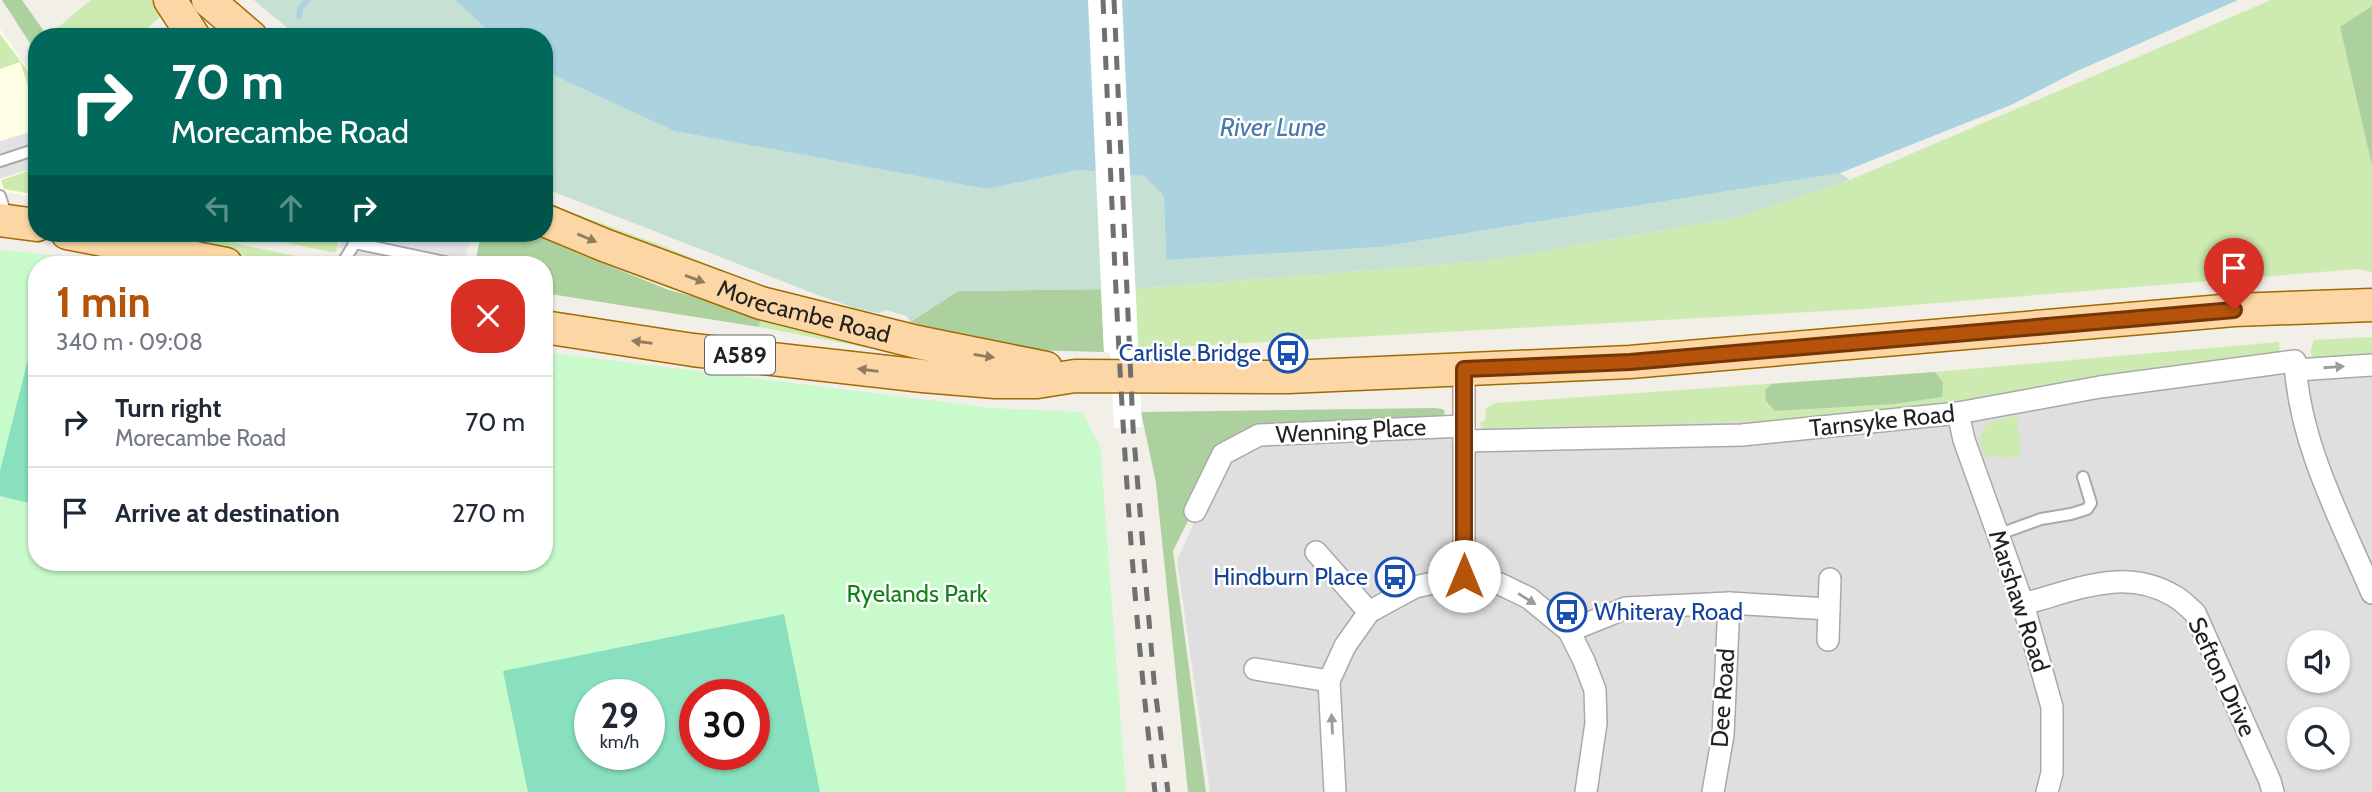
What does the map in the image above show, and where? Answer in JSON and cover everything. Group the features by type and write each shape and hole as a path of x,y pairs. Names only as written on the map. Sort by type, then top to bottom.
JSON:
{"main road":[{"path":"170,0 188,28"},
{"path":"208,0 241,28"},
{"name":"Morecambe Road","path":"553,224 761,303 977,356 1033,364 1074,376"},
{"path":"114,242 185,256"},
{"name":"Morecambe Road","path":"553,328 693,349 923,376 995,382 1037,382 1074,376 1288,377 1630,362 2234,310 2372,305"}],"street":[{"path":"2295,365 2299,401 2308,441 2372,593"},
{"name":"Tarnsyke Road","path":"1464,434 1742,435 1958,413 2101,387 2295,365 2372,365"},
{"path":"1464,369 1464,576"},
{"name":"Marshaw Road","path":"1958,413 1964,440 2023,604 2052,707 2052,773 2047,792"},
{"name":"Wenning Place","path":"1195,511 1223,454 1259,435 1464,434"},
{"path":"1316,552 1369,612"},
{"path":"1335,792 1329,681 1345,646 1369,612 1415,587 1464,576 1500,584 1529,598 1569,631 1595,690 1596,723 1586,792"},
{"path":"1828,640 1830,579"},
{"name":"Sefton Drive","path":"2023,604 2107,581 2140,582 2174,596 2195,613 2273,792"},
{"path":"1569,631 1626,608 1730,603 1829,609"},
{"name":"Dee Road","path":"1713,792 1723,735 1730,603"},
{"path":"1255,669 1329,681"}],"lane":[{"path":"0,161 28,152"},
{"path":"347,256 355,243 416,256"},
{"path":"1997,535 2041,519 2087,509 2091,503 2083,477"}],"shaded area":[{"path":"254,0 455,0 485,28 287,28"},
{"path":"0,29 28,69 28,195 0,192"},
{"path":"553,75 674,131 987,189 1078,170 1144,176 1164,196 1166,260 1380,247 1840,173 1850,180 1738,217 1487,261 1135,289 958,291 910,322 907,316 886,310 878,313 857,309 553,192"},
{"path":"28,133 28,170 0,179 0,141"},
{"path":"342,242 469,242 467,256 354,256 339,247"},
{"path":"2372,359 2372,792 1210,792 1177,560 1225,456 1260,437 1949,411"}],"green space":[{"path":"2,0 22,0 42,28 28,28 28,40"},
{"path":"91,0 153,0 165,12 148,28 57,28"},
{"path":"2271,0 2372,0 2372,6 2340,27 2372,166 2372,272 2358,269 1863,309 1138,349 1135,289 1487,261 1738,217 1850,180"},
{"path":"2372,6 2372,166 2340,27"},
{"path":"0,34 28,71 28,85 20,62 0,69"},
{"path":"28,171 28,193 4,189 1,180"},
{"path":"553,205 663,246 797,301 553,210"},
{"path":"180,242 229,242 296,256 247,256"},
{"path":"283,242 338,242 335,253"},
{"path":"479,242 553,242 669,290 761,315 759,327 553,294 553,256 477,256"},
{"name":"Ryelands Park","path":"0,250 64,256 28,256 28,571 553,571 553,353 992,408 1082,412 1100,445 1126,792 0,792"},
{"path":"1101,289 1104,352 1026,350 973,340 910,322 958,291"},
{"path":"761,315 905,355 759,327"},
{"path":"2372,337 2372,359 2316,361 2311,354 2314,340"},
{"path":"2279,342 2280,355 1962,405 1758,427 1749,421 1674,424 1663,431 1619,432 1606,425 1535,427 1526,433 1491,434 1491,429 1483,429 1479,423 1485,420 1486,408 1495,403 1935,372"},
{"path":"27,363 28,503 0,496 0,471"},
{"path":"1935,372 1943,382 1942,397 1894,404 1775,411 1766,401 1765,390 1772,384"},
{"path":"1435,408 1445,411 1442,420 1223,450 1173,551 1206,792 1188,792 1156,483 1141,412"},
{"path":"2017,416 2021,455 2009,458 1984,456 1981,445 1982,430 1992,422"},
{"path":"784,614 820,792 528,792 503,671"}],"water":[{"name":"River Lune","path":"455,0 2238,0 2075,72 2011,105 1840,173 1380,247 1166,260 1164,196 1144,176 1078,170 987,189 674,131 553,75 553,28 485,28"}],"pier":[{"name":"Carlisle Bridge","path":"1088,0 1122,0 1142,427 1114,428 1110,353 1104,352"}],"waterway":[{"path":"299,16 300,9 307,0"}],"railway":[{"path":"1103,0 1128,495 1155,792"},
{"path":"1114,0 1133,427 1154,681 1168,792"}],"place":[{"name":"Carlisle Bridge","path":"1288,353"},
{"name":"Hindburn Place","path":"1395,577"},
{"name":"Whiteray Road","path":"1567,612"}],"route":[{"path":"1464,576 1464,369 1630,362 2234,310"}]}
